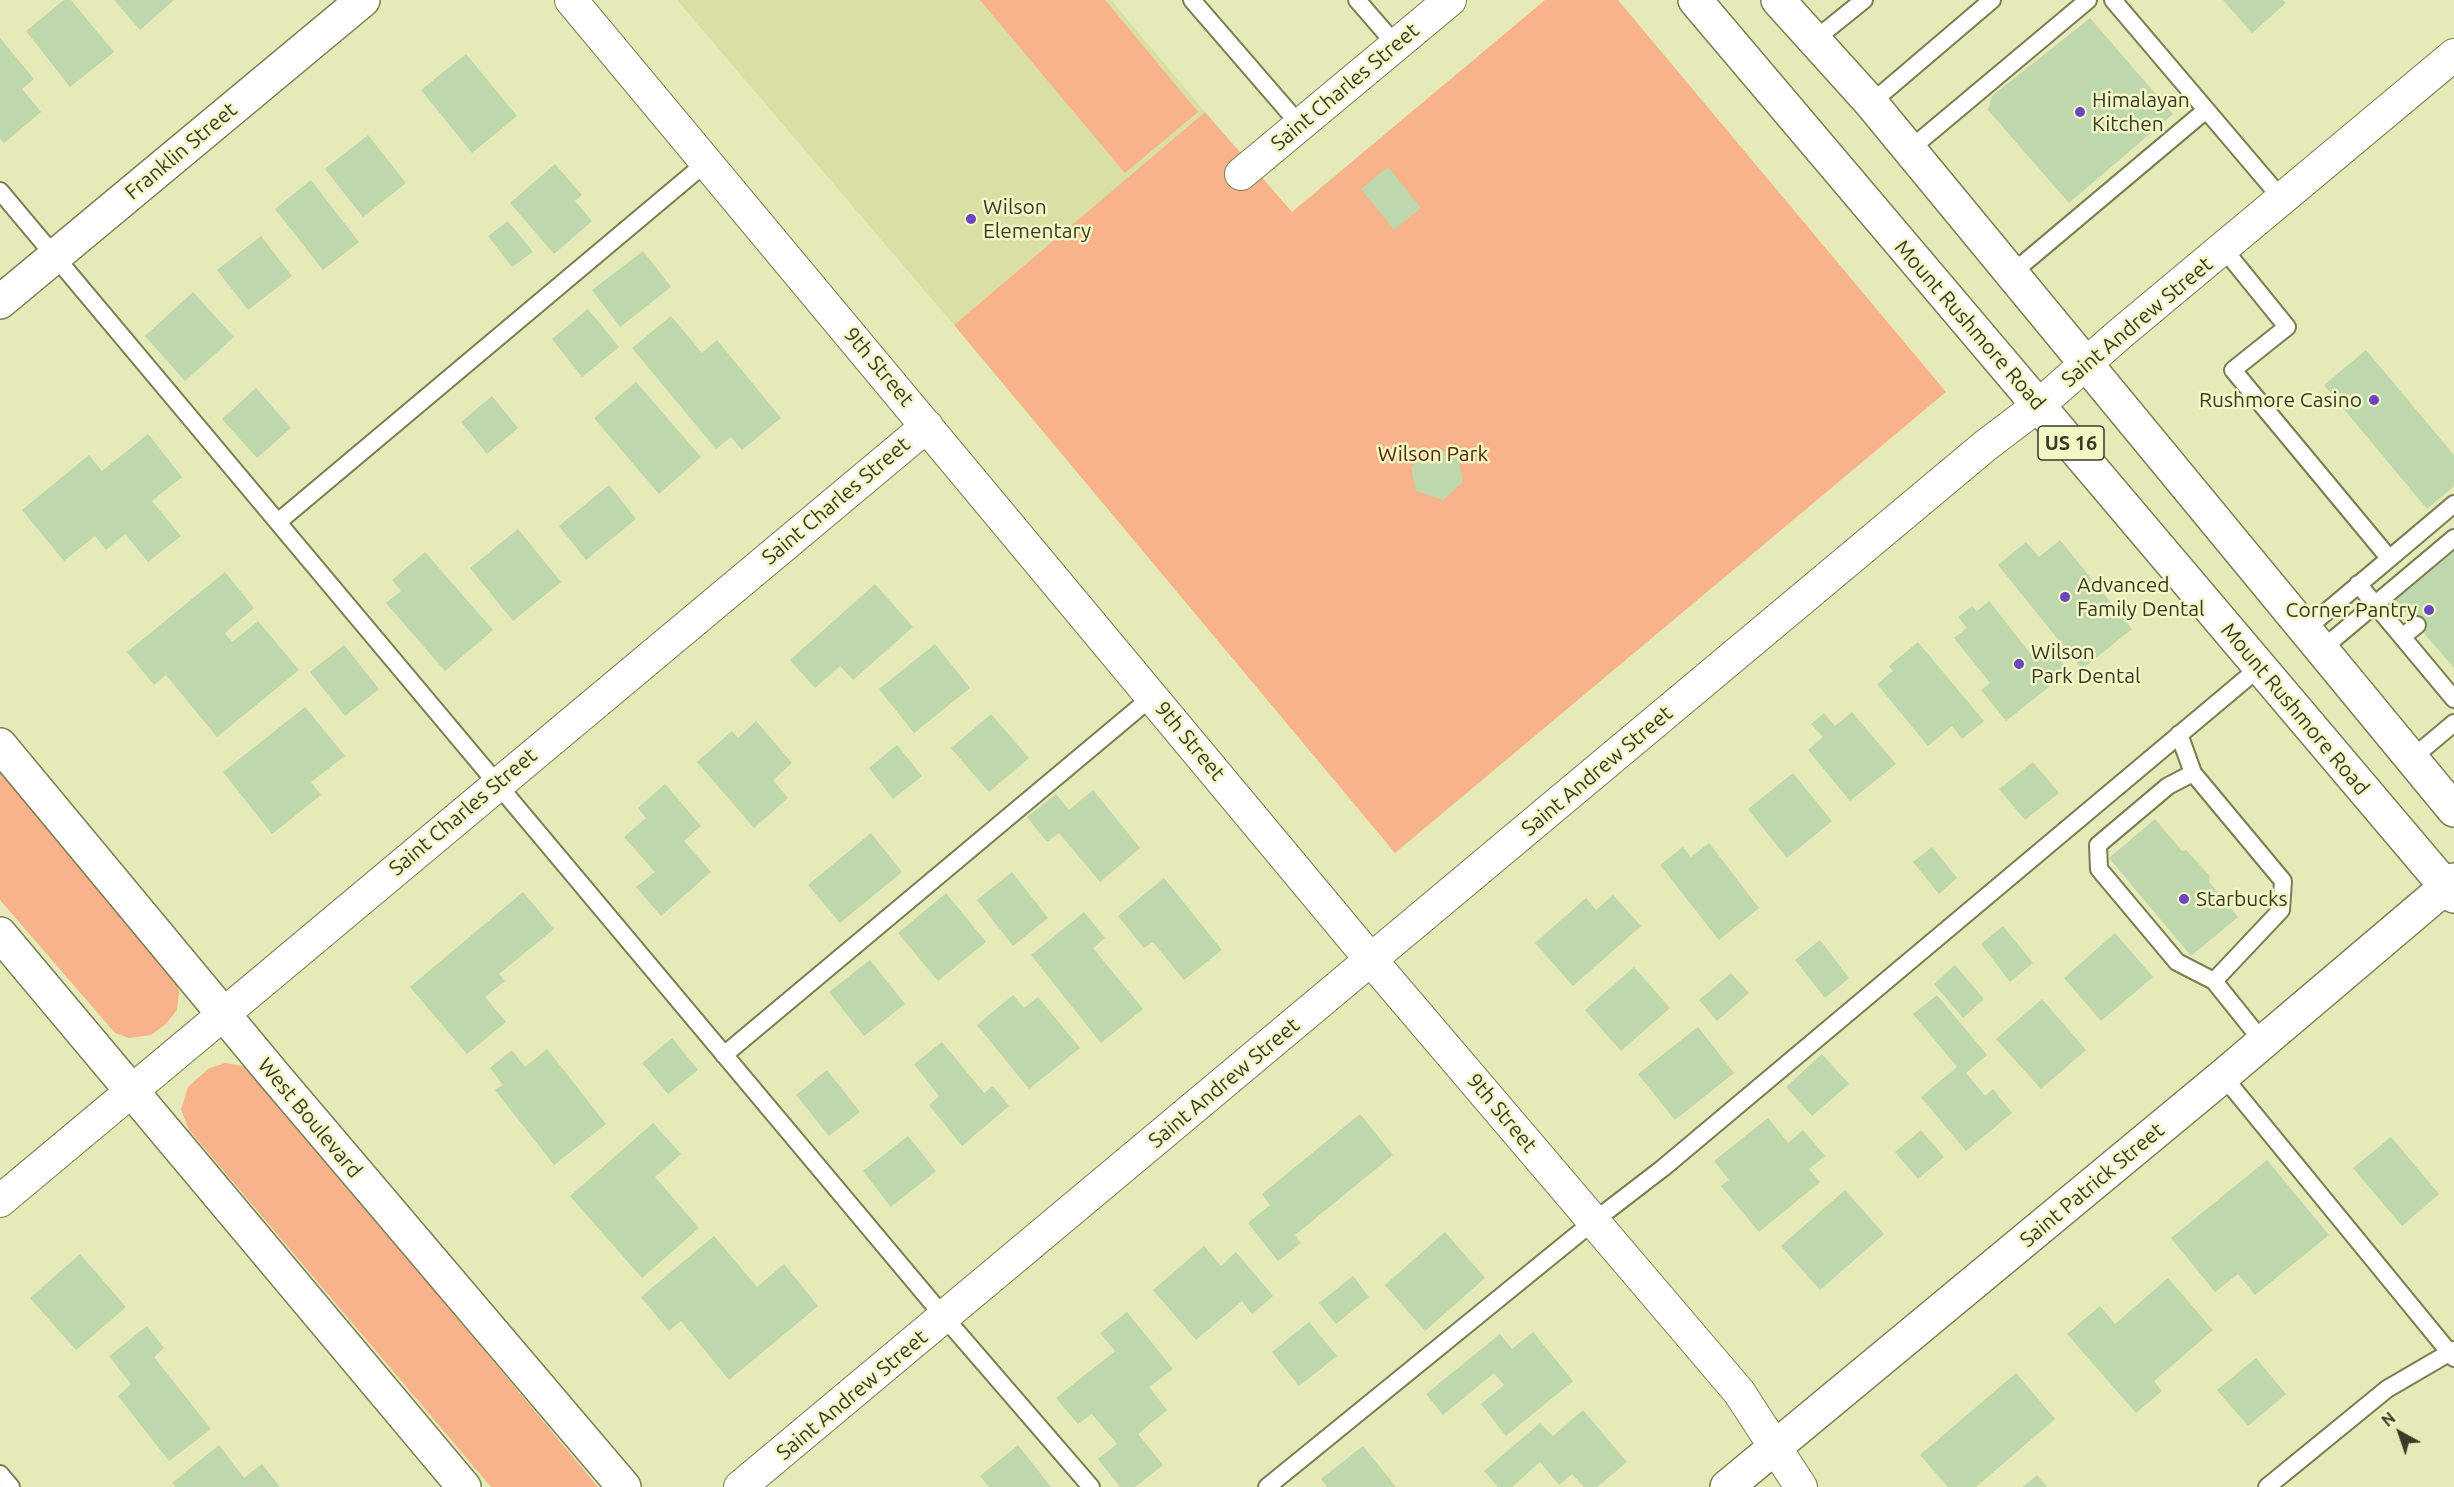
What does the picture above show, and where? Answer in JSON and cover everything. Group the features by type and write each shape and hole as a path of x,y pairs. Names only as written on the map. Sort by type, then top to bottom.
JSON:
{"main road":[{"name":"Franklin Street","path":"0,302 363,0"},
{"name":"Mount Rushmore Road","path":"1695,0 1890,233 2451,888"},
{"name":"US 16","path":"1778,0 1871,103 2454,810"},
{"name":"West Boulevard","path":"0,745 222,1014 624,1487"},
{"name":"Saint Patrick Street","path":"1727,1487 2451,888"},
{"path":"0,934 464,1487"}],"street":[{"name":"9th Street","path":"571,0 1371,960 1739,1392 1801,1487"},
{"name":"Saint Charles Street","path":"1240,174 1450,0"},
{"name":"Saint Andrew Street","path":"740,1487 945,1318 1985,446 2039,405 2454,55"},
{"name":"Saint Charles Street","path":"0,1201 927,426"}],"lane":[{"path":"1192,0 1300,125"},
{"path":"1357,0 1396,45"},
{"path":"1813,41 1864,0"},
{"path":"1871,103 1992,0"},
{"path":"1909,150 2088,0"},
{"path":"2113,0 2282,198"},
{"path":"2011,274 2206,110"},
{"path":"278,522 708,162"},
{"path":"0,191 724,1056 1091,1487"},
{"path":"2223,248 2287,327 2233,370 2389,558"},
{"path":"2314,639 2358,584 2454,504"},
{"path":"2314,639 2374,603 2454,538"},
{"path":"2358,584 2454,699"},
{"path":"2402,637 2417,625"},
{"path":"1267,1487 1594,1221 1663,1168 2260,667"},
{"path":"724,1056 1153,696"},
{"path":"2411,759 2454,723"},
{"path":"2179,734 2193,773 2283,881 2281,910 2214,981"},
{"path":"2193,773 2168,786 2098,845 2099,869 2177,963 2214,981 2263,1042"},
{"path":"2223,1076 2452,1353 2386,1389 2267,1487"},
{"path":"0,1474 10,1487"}],"shaded area":[{"name":"Wilson Elementary","path":"677,0 1111,0 1205,112 954,325"}],"green space":[{"path":"980,0 1105,0 1198,112 1125,173"},
{"name":"Wilson Park","path":"1545,0 1618,0 1946,392 1395,853 954,325 1205,112 1292,212"},
{"path":"0,771 177,983 179,992 177,1010 166,1024 151,1035 129,1038 115,1033 0,900"},
{"path":"225,1063 243,1066 251,1071 598,1487 491,1487 189,1130 181,1110 188,1087 208,1069"}],"building":[{"path":"64,0 71,0 114,52 70,87 26,31"},
{"path":"114,0 174,0 140,30"},
{"path":"2223,0 2283,0 2286,3 2252,33"},
{"name":"Himalayan Kitchen","path":"2090,18 2173,114 2069,203 1988,110 1992,96"},
{"path":"0,38 34,79 22,89 41,112 4,143 0,139"},
{"path":"466,54 517,116 472,153 421,90"},
{"path":"368,135 406,183 363,217 325,169"},
{"path":"555,164 582,195 575,201 592,221 554,254 510,203"},
{"path":"1388,167 1421,208 1394,230 1361,189"},
{"path":"311,180 359,242 323,270 275,209"},
{"path":"508,221 533,252 512,267 488,236"},
{"path":"261,236 292,276 248,310 217,270"},
{"path":"643,251 671,287 620,327 592,290"},
{"path":"193,292 234,337 185,381 145,336"},
{"path":"588,309 619,347 582,377 552,339"},
{"path":"671,316 702,353 717,340 781,418 742,450 731,437 716,449 632,348"},
{"path":"2366,350 2454,455 2454,486 2427,509 2324,385"},
{"path":"636,382 701,457 659,494 594,418"},
{"path":"256,388 291,428 257,458 222,419"},
{"path":"492,396 518,428 487,454 461,422"},
{"path":"148,434 182,477 152,501 181,536 148,562 125,534 106,550 95,536 64,561 22,510 89,455 102,471"},
{"path":"1432,449 1458,454 1463,482 1443,500 1416,491 1411,467"},
{"path":"609,485 636,519 586,560 559,526"},
{"path":"518,529 561,582 513,621 470,568"},
{"name":"Advanced Family Dental","path":"2060,540 2132,629 2082,669 1998,565 2026,542 2039,557"},
{"name":"Corner Pantry","path":"2454,541 2454,668 2391,595"},
{"path":"425,552 493,630 445,671 386,603 401,591 392,580"},
{"path":"225,572 254,608 225,633 232,642 258,621 299,670 217,737 166,675 154,685 127,652"},
{"path":"875,584 913,627 853,680 840,666 815,688 790,660"},
{"name":"Wilson Park Dental","path":"1989,601 2033,657 2048,645 2069,671 2006,721 1981,690 1990,683 1954,638 1967,628 1958,617 1972,606 1977,611"},
{"path":"1918,642 1984,721 1962,739 1952,726 1928,746 1877,684 1893,671 1889,666"},
{"path":"935,644 970,688 914,733 879,689"},
{"path":"344,645 379,689 345,716 310,672"},
{"path":"305,707 345,756 311,782 321,795 272,834 223,772"},
{"path":"1852,712 1896,764 1850,801 1808,750 1823,737 1811,724 1824,713 1835,726"},
{"path":"991,714 1029,758 989,792 951,748"},
{"path":"756,721 792,763 773,780 788,798 754,828 697,762 732,731 738,738"},
{"path":"897,745 922,776 893,799 869,768"},
{"path":"2033,762 2059,793 2025,820 1999,789"},
{"path":"1793,773 1832,821 1787,858 1748,809"},
{"path":"665,784 701,826 684,841 711,872 661,916 636,887 655,872 624,837 646,818 638,808"},
{"path":"1093,790 1140,848 1100,882 1059,833 1047,842 1027,817 1056,794 1069,810"},
{"name":"Starbucks","path":"2155,819 2182,851 2186,850 2210,876 2209,882 2238,917 2191,956 2109,858"},
{"path":"871,833 902,872 840,923 808,885"},
{"path":"1709,843 1759,908 1719,940 1660,865 1683,847 1691,857"},
{"path":"1932,847 1957,878 1939,894 1913,862"},
{"path":"1012,872 1048,918 1013,946 977,900"},
{"path":"1164,878 1222,950 1184,980 1153,942 1144,948 1118,916"},
{"path":"523,892 554,929 499,974 505,981 485,997 506,1022 467,1054 410,987"},
{"path":"946,893 986,942 938,981 898,933"},
{"path":"1613,895 1641,926 1573,986 1535,943 1586,898 1596,910"},
{"path":"1084,912 1105,938 1093,948 1143,1009 1101,1043 1031,955"},
{"path":"2003,926 2033,963 2010,982 1981,944"},
{"path":"2115,933 2153,977 2101,1021 2064,978"},
{"path":"1820,940 1849,978 1825,998 1795,960"},
{"path":"870,960 905,1004 864,1036 829,992"},
{"path":"1955,965 1984,999 1963,1018 1934,984"},
{"path":"1634,967 1670,1008 1621,1051 1585,1010"},
{"path":"1731,973 1749,993 1717,1021 1699,1000"},
{"path":"1013,995 1024,1008 1038,997 1080,1048 1029,1089 977,1025"},
{"path":"1937,995 1987,1055 1966,1073 1985,1096 1993,1089 2012,1113 1966,1151 1921,1097 1957,1067 1913,1014"},
{"path":"2042,999 2086,1050 2041,1089 1996,1039"},
{"path":"1698,1027 1734,1073 1675,1120 1638,1074"},
{"path":"672,1038 698,1070 668,1094 642,1063"},
{"path":"942,1042 984,1093 993,1086 1009,1106 962,1146 929,1105 939,1096 914,1064"},
{"path":"547,1049 606,1124 554,1165 495,1090 503,1085 490,1068 512,1050 525,1067"},
{"path":"1822,1054 1849,1084 1812,1116 1786,1087"},
{"path":"827,1070 860,1112 829,1136 796,1095"},
{"path":"1360,1114 1393,1155 1295,1235 1301,1243 1278,1261 1248,1223 1270,1205 1262,1194"},
{"path":"1768,1118 1788,1143 1803,1130 1825,1156 1809,1169 1820,1182 1759,1232 1721,1186 1729,1180 1714,1161"},
{"path":"653,1123 681,1154 655,1177 699,1228 642,1278 570,1196"},
{"path":"1921,1130 1944,1157 1918,1179 1895,1152"},
{"path":"908,1136 936,1171 891,1207 863,1171"},
{"path":"2391,1137 2439,1194 2402,1226 2353,1168"},
{"path":"2267,1160 2329,1235 2255,1295 2238,1274 2215,1292 2171,1238"},
{"path":"1845,1190 1884,1234 1820,1290 1781,1246"},
{"path":"1445,1232 1485,1278 1425,1331 1385,1285"},
{"path":"714,1236 757,1287 784,1264 818,1306 729,1380 681,1321 669,1331 641,1297"},
{"path":"1204,1246 1221,1266 1236,1252 1273,1296 1252,1314 1242,1301 1196,1340 1153,1290"},
{"path":"80,1254 126,1307 76,1350 30,1298"},
{"path":"1353,1276 1369,1297 1336,1324 1319,1303"},
{"path":"2168,1278 2213,1330 2154,1381 2162,1391 2136,1413 2067,1334 2100,1306 2115,1324"},
{"path":"1127,1312 1173,1369 1149,1387 1167,1410 1138,1434 1163,1465 1135,1487 1120,1487 1098,1459 1117,1444 1092,1414 1078,1424 1056,1398 1115,1351 1100,1333"},
{"path":"1309,1322 1337,1356 1299,1386 1272,1352"},
{"path":"147,1326 164,1348 154,1357 211,1429 169,1461 118,1396 131,1384 109,1356"},
{"path":"1533,1332 1573,1381 1506,1436 1481,1404 1504,1385 1494,1373 1443,1415 1426,1394 1500,1334 1512,1349"},
{"path":"2256,1358 2286,1394 2248,1426 2217,1390"},
{"path":"2016,1373 2055,1419 1976,1487 1948,1487 1920,1455"},
{"path":"1583,1410 1627,1462 1597,1487 1584,1487 1572,1474 1559,1485 1540,1462 1512,1487 1498,1487 1484,1471 1540,1423 1553,1436"},
{"path":"219,1445 244,1478 262,1464 280,1487 175,1487 172,1483"},
{"path":"1018,1445 1051,1487 989,1487 980,1476"},
{"path":"1363,1446 1396,1487 1327,1487 1321,1479"},
{"path":"2037,1475 2047,1487 2023,1487"}],"place":[{"name":"Himalayan Kitchen","path":"2080,112"},
{"name":"Wilson Elementary","path":"971,219"},
{"name":"Rushmore Casino","path":"2374,400"},
{"name":"Advanced Family Dental","path":"2065,597"},
{"name":"Corner Pantry","path":"2429,610"},
{"name":"Wilson Park Dental","path":"2019,664"},
{"name":"Starbucks","path":"2184,899"}]}
